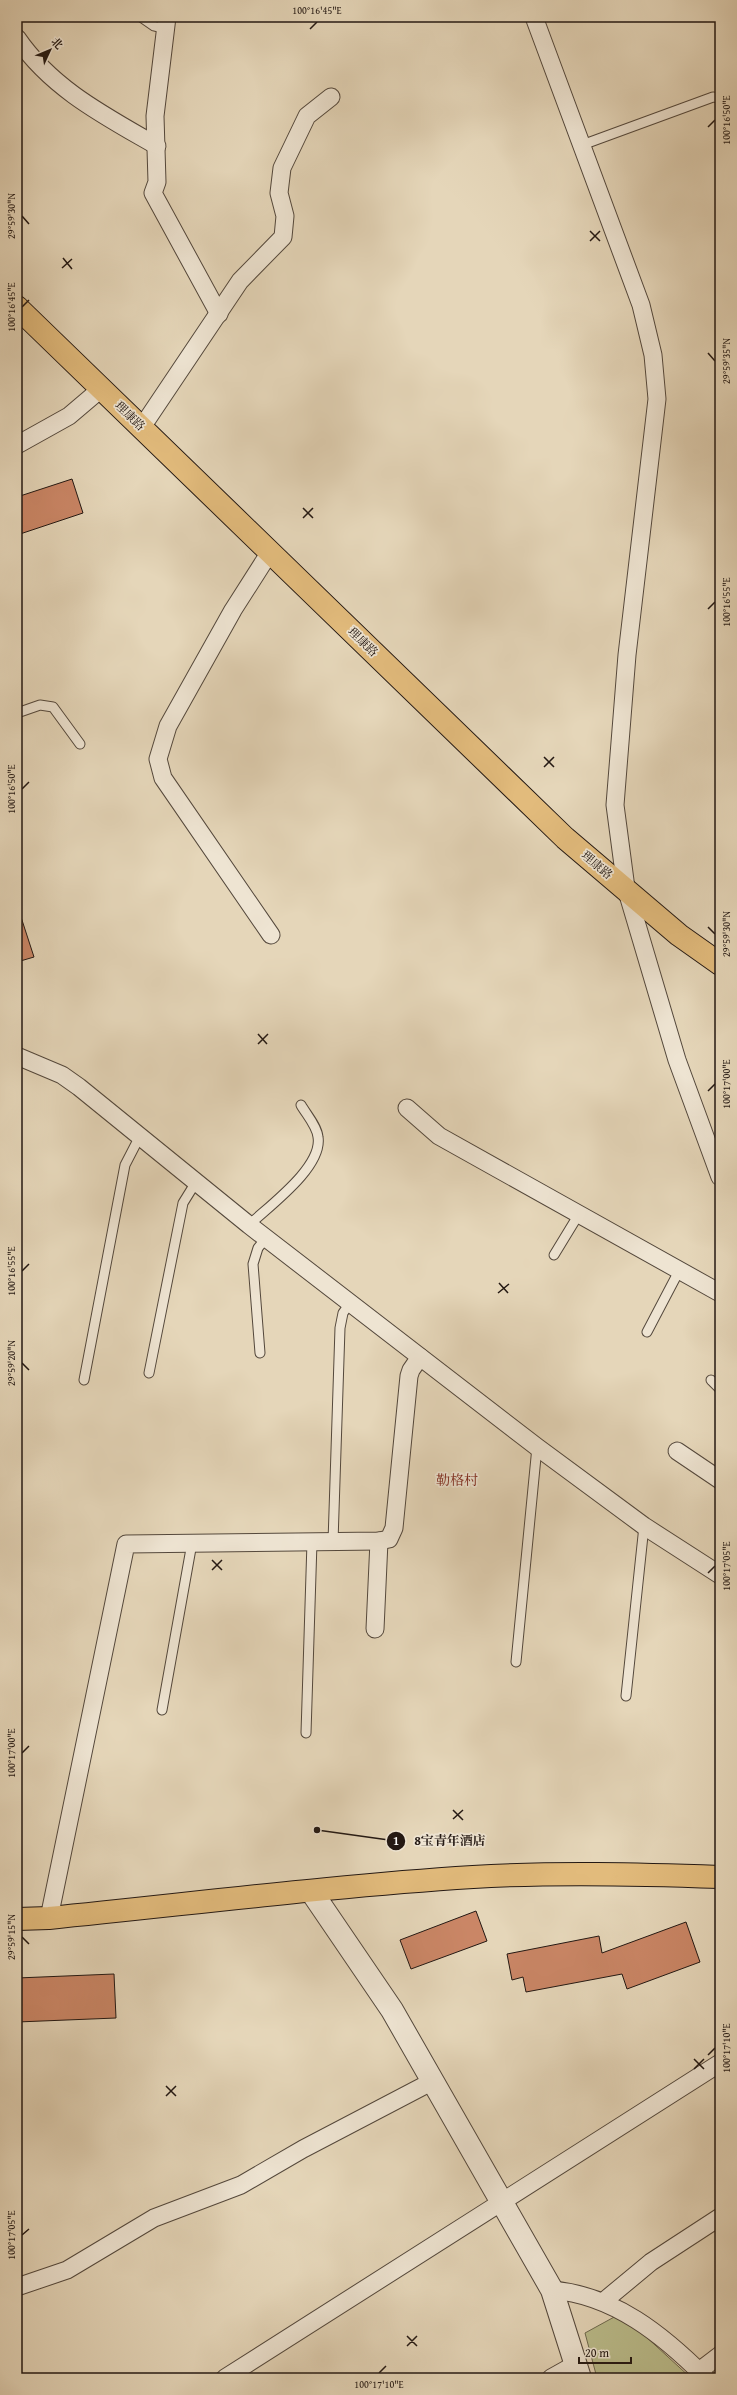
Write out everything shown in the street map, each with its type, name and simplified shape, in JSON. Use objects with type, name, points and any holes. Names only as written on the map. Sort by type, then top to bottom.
[{"type":"main road","name":"理康路","points":[[17,306],[565,838],[626,888],[679,935],[720,964]]},
{"type":"main road","points":[[17,1919],[49,1918],[311,1891],[474,1877],[604,1874],[720,1877]]},
{"type":"street","points":[[536,17],[641,305],[653,355],[657,398],[629,640],[615,805],[626,888],[674,1053],[720,1176]]},
{"type":"street","points":[[166,23],[155,116],[158,146],[157,182],[153,193],[219,314]]},
{"type":"street","points":[[17,38],[28,54],[76,99],[158,146]]},
{"type":"street","points":[[142,426],[240,281],[283,237],[284,216],[279,193],[282,168],[307,116],[331,97]]},
{"type":"street","points":[[17,445],[69,416],[102,388]]},
{"type":"street","points":[[270,552],[233,610],[168,726],[158,759],[163,778],[271,935]]},
{"type":"street","points":[[17,1056],[62,1075],[140,1136],[249,1225],[537,1448],[644,1526],[720,1575]]},
{"type":"street","points":[[407,1108],[439,1136],[720,1293]]},
{"type":"street","points":[[49,1918],[126,1544],[334,1542],[379,1541],[389,1539],[394,1532],[411,1370],[420,1357]]},
{"type":"street","points":[[676,1451],[720,1480]]},
{"type":"street","points":[[375,1629],[379,1541]]},
{"type":"street","points":[[311,1891],[392,2010],[503,2201],[552,2290],[578,2371],[551,2378]]},
{"type":"street","points":[[225,2378],[720,2063]]},
{"type":"street","points":[[17,2287],[67,2270],[154,2218],[241,2185],[303,2148],[433,2081]]},
{"type":"street","points":[[604,2301],[651,2262],[720,2217]]},
{"type":"street","points":[[552,2290],[583,2294],[604,2301],[647,2327],[702,2375],[720,2355]]},
{"type":"lane","points":[[140,17],[154,26],[166,23]]},
{"type":"lane","points":[[582,145],[713,97],[720,98]]},
{"type":"lane","points":[[17,713],[40,705],[53,707],[80,744]]},
{"type":"lane","points":[[249,1225],[305,1172],[315,1157],[318,1150],[318,1137],[301,1105]]},
{"type":"lane","points":[[84,1380],[125,1165],[140,1136]]},
{"type":"lane","points":[[149,1372],[183,1203],[196,1182]]},
{"type":"lane","points":[[554,1255],[579,1214]]},
{"type":"lane","points":[[260,1353],[253,1264],[258,1248],[266,1238]]},
{"type":"lane","points":[[647,1332],[679,1271]]},
{"type":"lane","points":[[334,1542],[340,1328],[343,1313],[350,1303]]},
{"type":"lane","points":[[711,1380],[720,1388]]},
{"type":"lane","points":[[516,1662],[537,1448]]},
{"type":"lane","points":[[626,1696],[644,1526]]},
{"type":"lane","points":[[306,1733],[312,1542]]},
{"type":"lane","points":[[162,1710],[192,1543]]},
{"type":"green space","points":[[616,2316],[643,2334],[691,2378],[597,2378],[585,2333]]},
{"type":"building","points":[[72,479],[83,513],[17,535],[17,497]]},
{"type":"building","points":[[20,914],[34,957],[17,962],[17,915]]},
{"type":"building","points":[[476,1911],[487,1941],[411,1969],[400,1940]]},
{"type":"building","points":[[686,1922],[700,1962],[627,1989],[622,1974],[526,1992],[523,1977],[512,1980],[507,1954],[599,1936],[602,1953]]},
{"type":"building","points":[[114,1974],[116,2018],[17,2022],[17,1978]]},
{"type":"place","name":"8宝青年酒店","points":[[317,1830]]},
{"type":"district","name":"勒格村","points":[[457,1480]]}]
